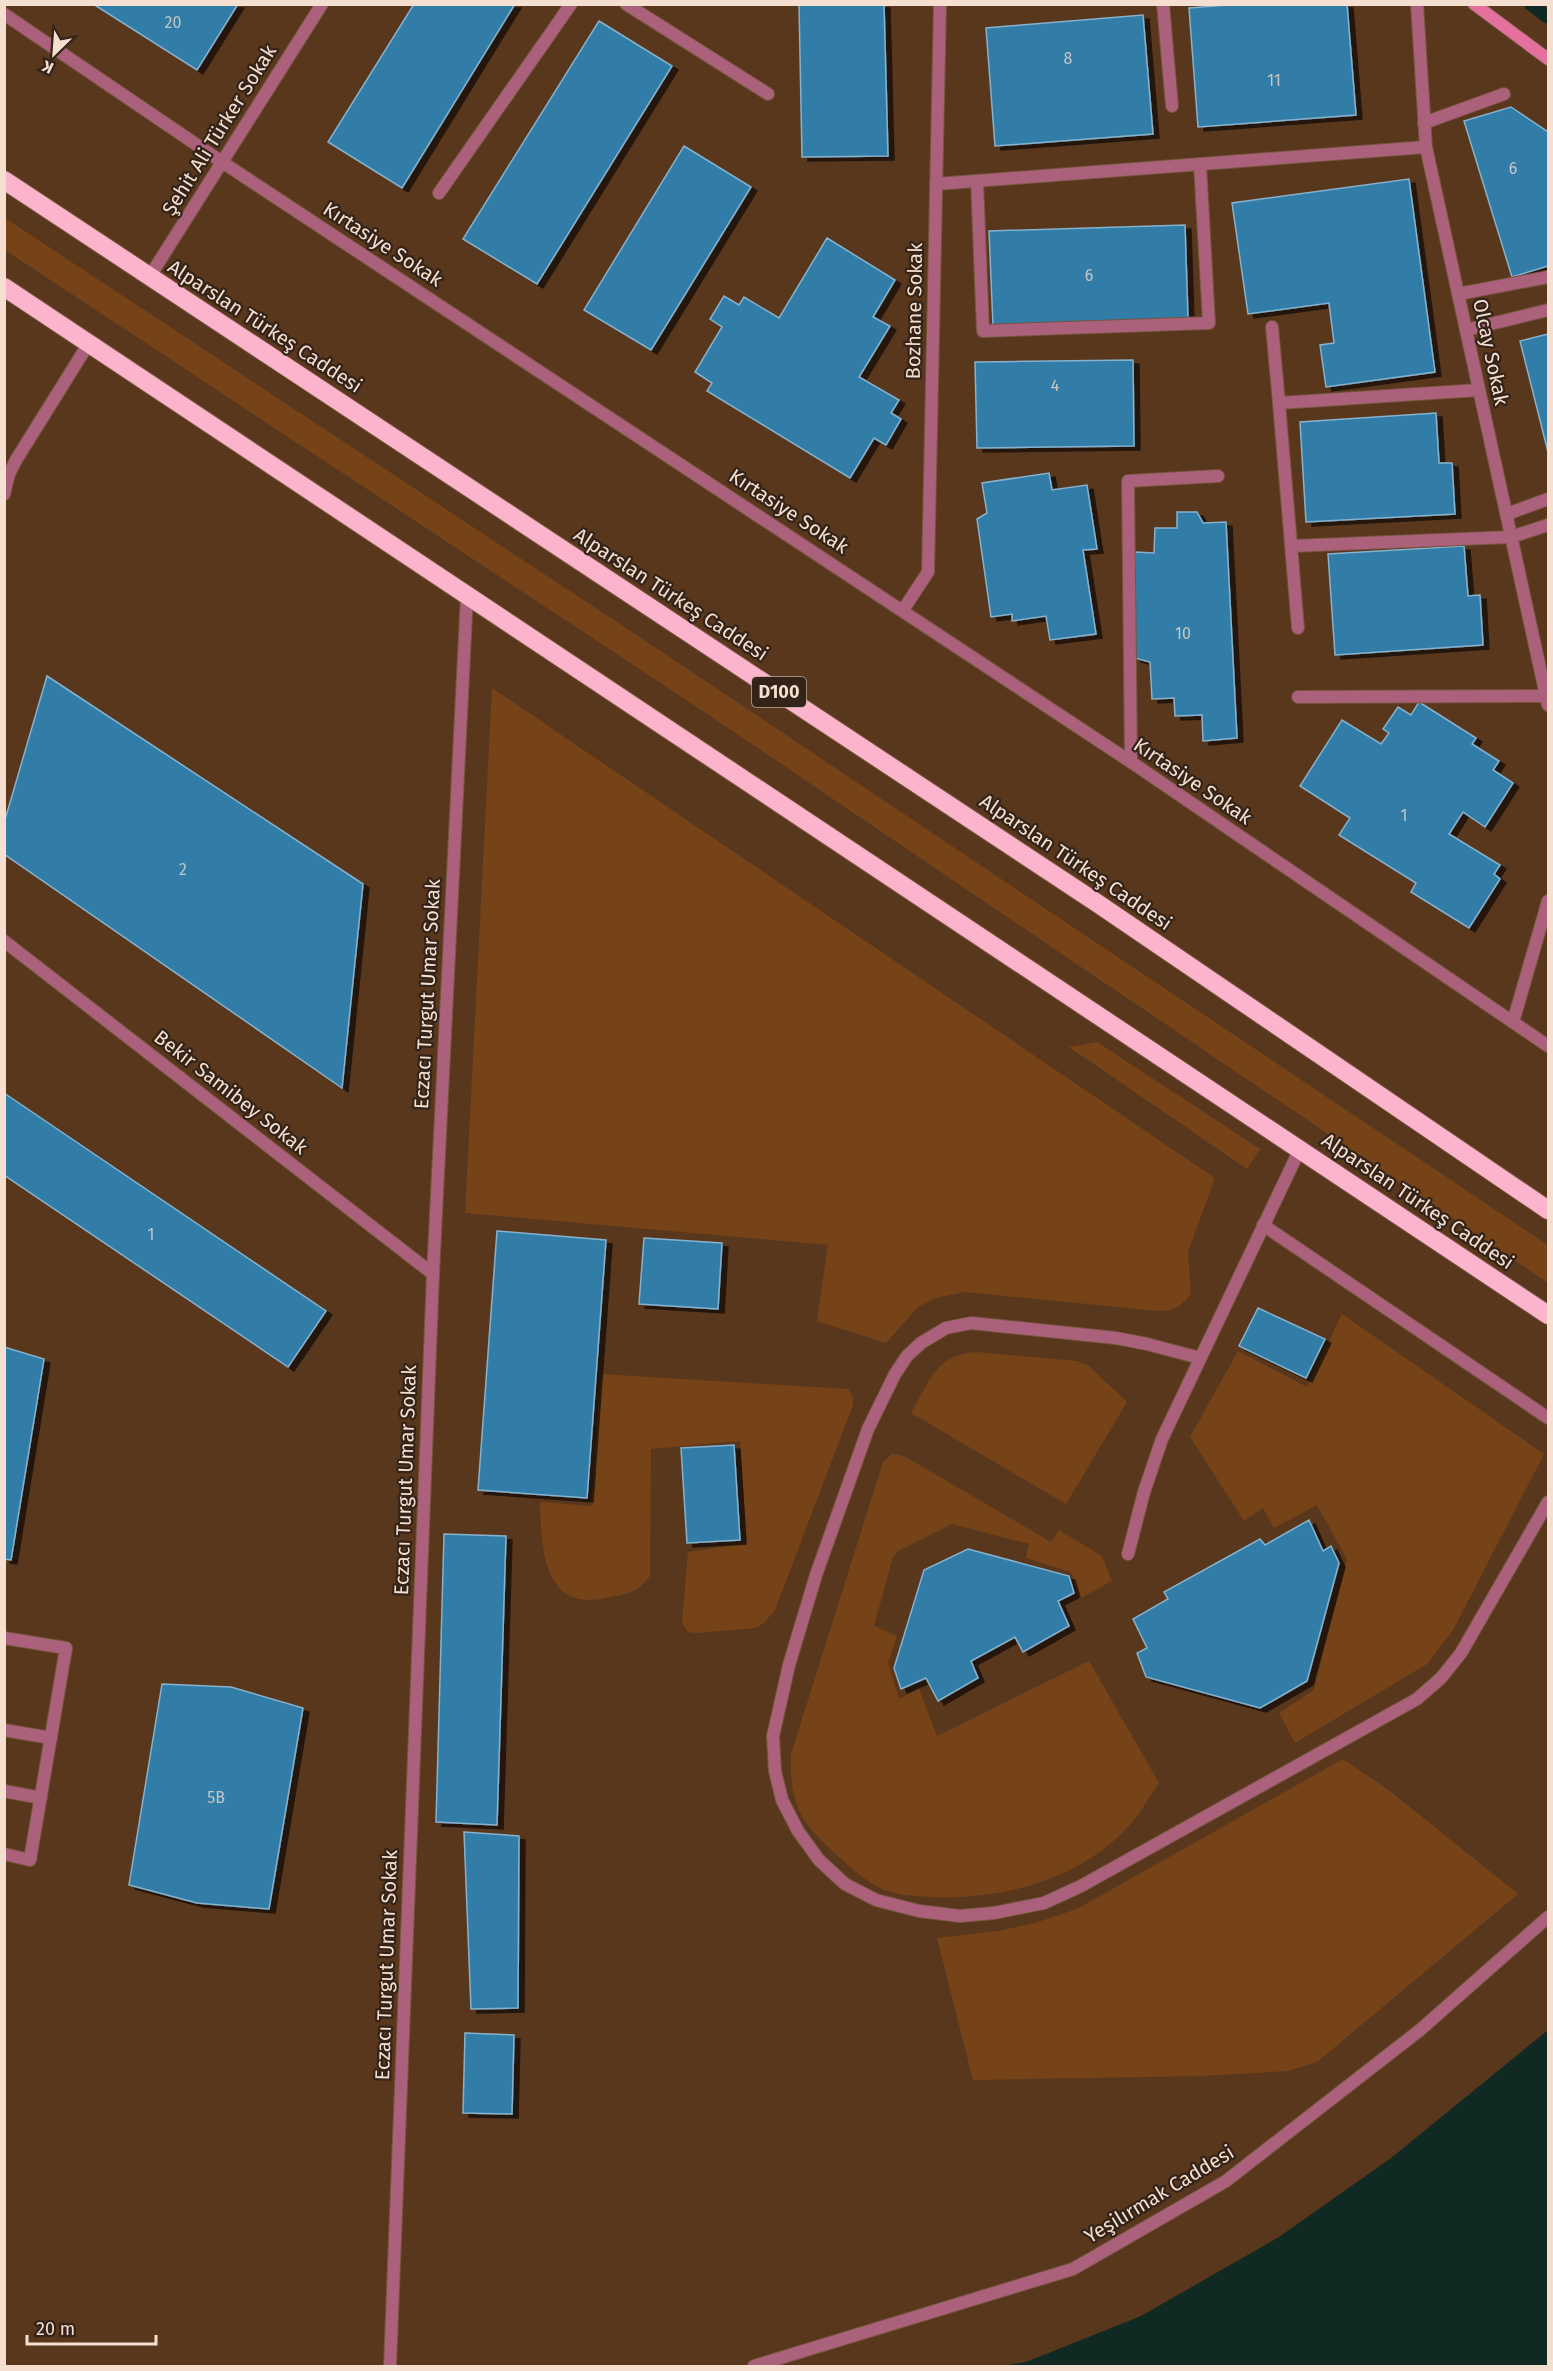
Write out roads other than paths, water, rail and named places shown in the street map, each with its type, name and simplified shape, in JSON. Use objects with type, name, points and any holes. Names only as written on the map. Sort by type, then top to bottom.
[{"type":"highway","name":"Alparslan Türkeş Caddesi","points":[[4,180],[1097,903],[1548,1210]]},
{"type":"highway","name":"Alparslan Türkeş Caddesi","points":[[4,287],[1548,1315]]},
{"type":"street","name":"Şehit Ali Türker Sokak","points":[[150,276],[322,4]]},
{"type":"street","points":[[439,193],[571,4]]},
{"type":"street","points":[[626,4],[768,94]]},
{"type":"street","name":"Bozhane Sokak","points":[[903,610],[928,572],[940,4]]},
{"type":"street","points":[[1163,4],[1172,106]]},
{"type":"street","name":"Olcay Sokak","points":[[1417,4],[1426,147],[1548,700]]},
{"type":"street","points":[[1474,4],[1548,59]]},
{"type":"street","name":"Kırtasiye Sokak","points":[[4,14],[222,162],[1131,762],[1548,1046]]},
{"type":"street","points":[[1424,123],[1504,94]]},
{"type":"street","points":[[936,184],[1426,147]]},
{"type":"street","points":[[977,181],[983,331],[1209,323],[1200,164]]},
{"type":"street","points":[[1458,294],[1548,277]]},
{"type":"street","points":[[1466,330],[1548,310]]},
{"type":"street","points":[[1272,327],[1298,628]]},
{"type":"street","points":[[4,494],[7,472],[89,343]]},
{"type":"street","points":[[1280,403],[1479,390]]},
{"type":"street","points":[[1131,762],[1128,481],[1218,476]]},
{"type":"street","points":[[1507,514],[1548,499]]},
{"type":"street","points":[[1292,546],[1512,537],[1548,525]]},
{"type":"street","name":"Eczacı Turgut Umar Sokak","points":[[390,2367],[433,1274],[467,595]]},
{"type":"street","points":[[1298,697],[1548,700]]},
{"type":"street","points":[[1513,1022],[1548,901]]},
{"type":"street","name":"Bekir Samibey Sokak","points":[[4,941],[433,1274]]},
{"type":"street","points":[[1128,1554],[1162,1438],[1300,1149]]},
{"type":"street","points":[[1263,1226],[1548,1418]]},
{"type":"street","points":[[1200,1358],[1116,1338],[971,1323],[946,1328],[921,1342],[907,1356],[868,1428],[841,1500],[789,1665],[773,1736],[775,1771],[782,1800],[798,1831],[812,1850],[845,1884],[876,1900],[919,1911],[960,1916],[994,1913],[1044,1903],[1081,1886],[1417,1699],[1441,1678],[1461,1653],[1548,1502]]},
{"type":"street","points":[[4,1638],[66,1648],[30,1860],[4,1854]]},
{"type":"street","points":[[4,1730],[51,1738]]},
{"type":"street","points":[[4,1791],[41,1798]]},
{"type":"street","name":"Yeşilırmak Caddesi","points":[[754,2367],[1073,2269],[1226,2181],[1420,2030],[1548,1917]]},
{"type":"water","points":[[1548,2030],[1548,2366],[1002,2366],[1026,2362],[1141,2316],[1279,2237],[1391,2158]]},
{"type":"waterway","points":[[1531,4],[1548,17]]}]
